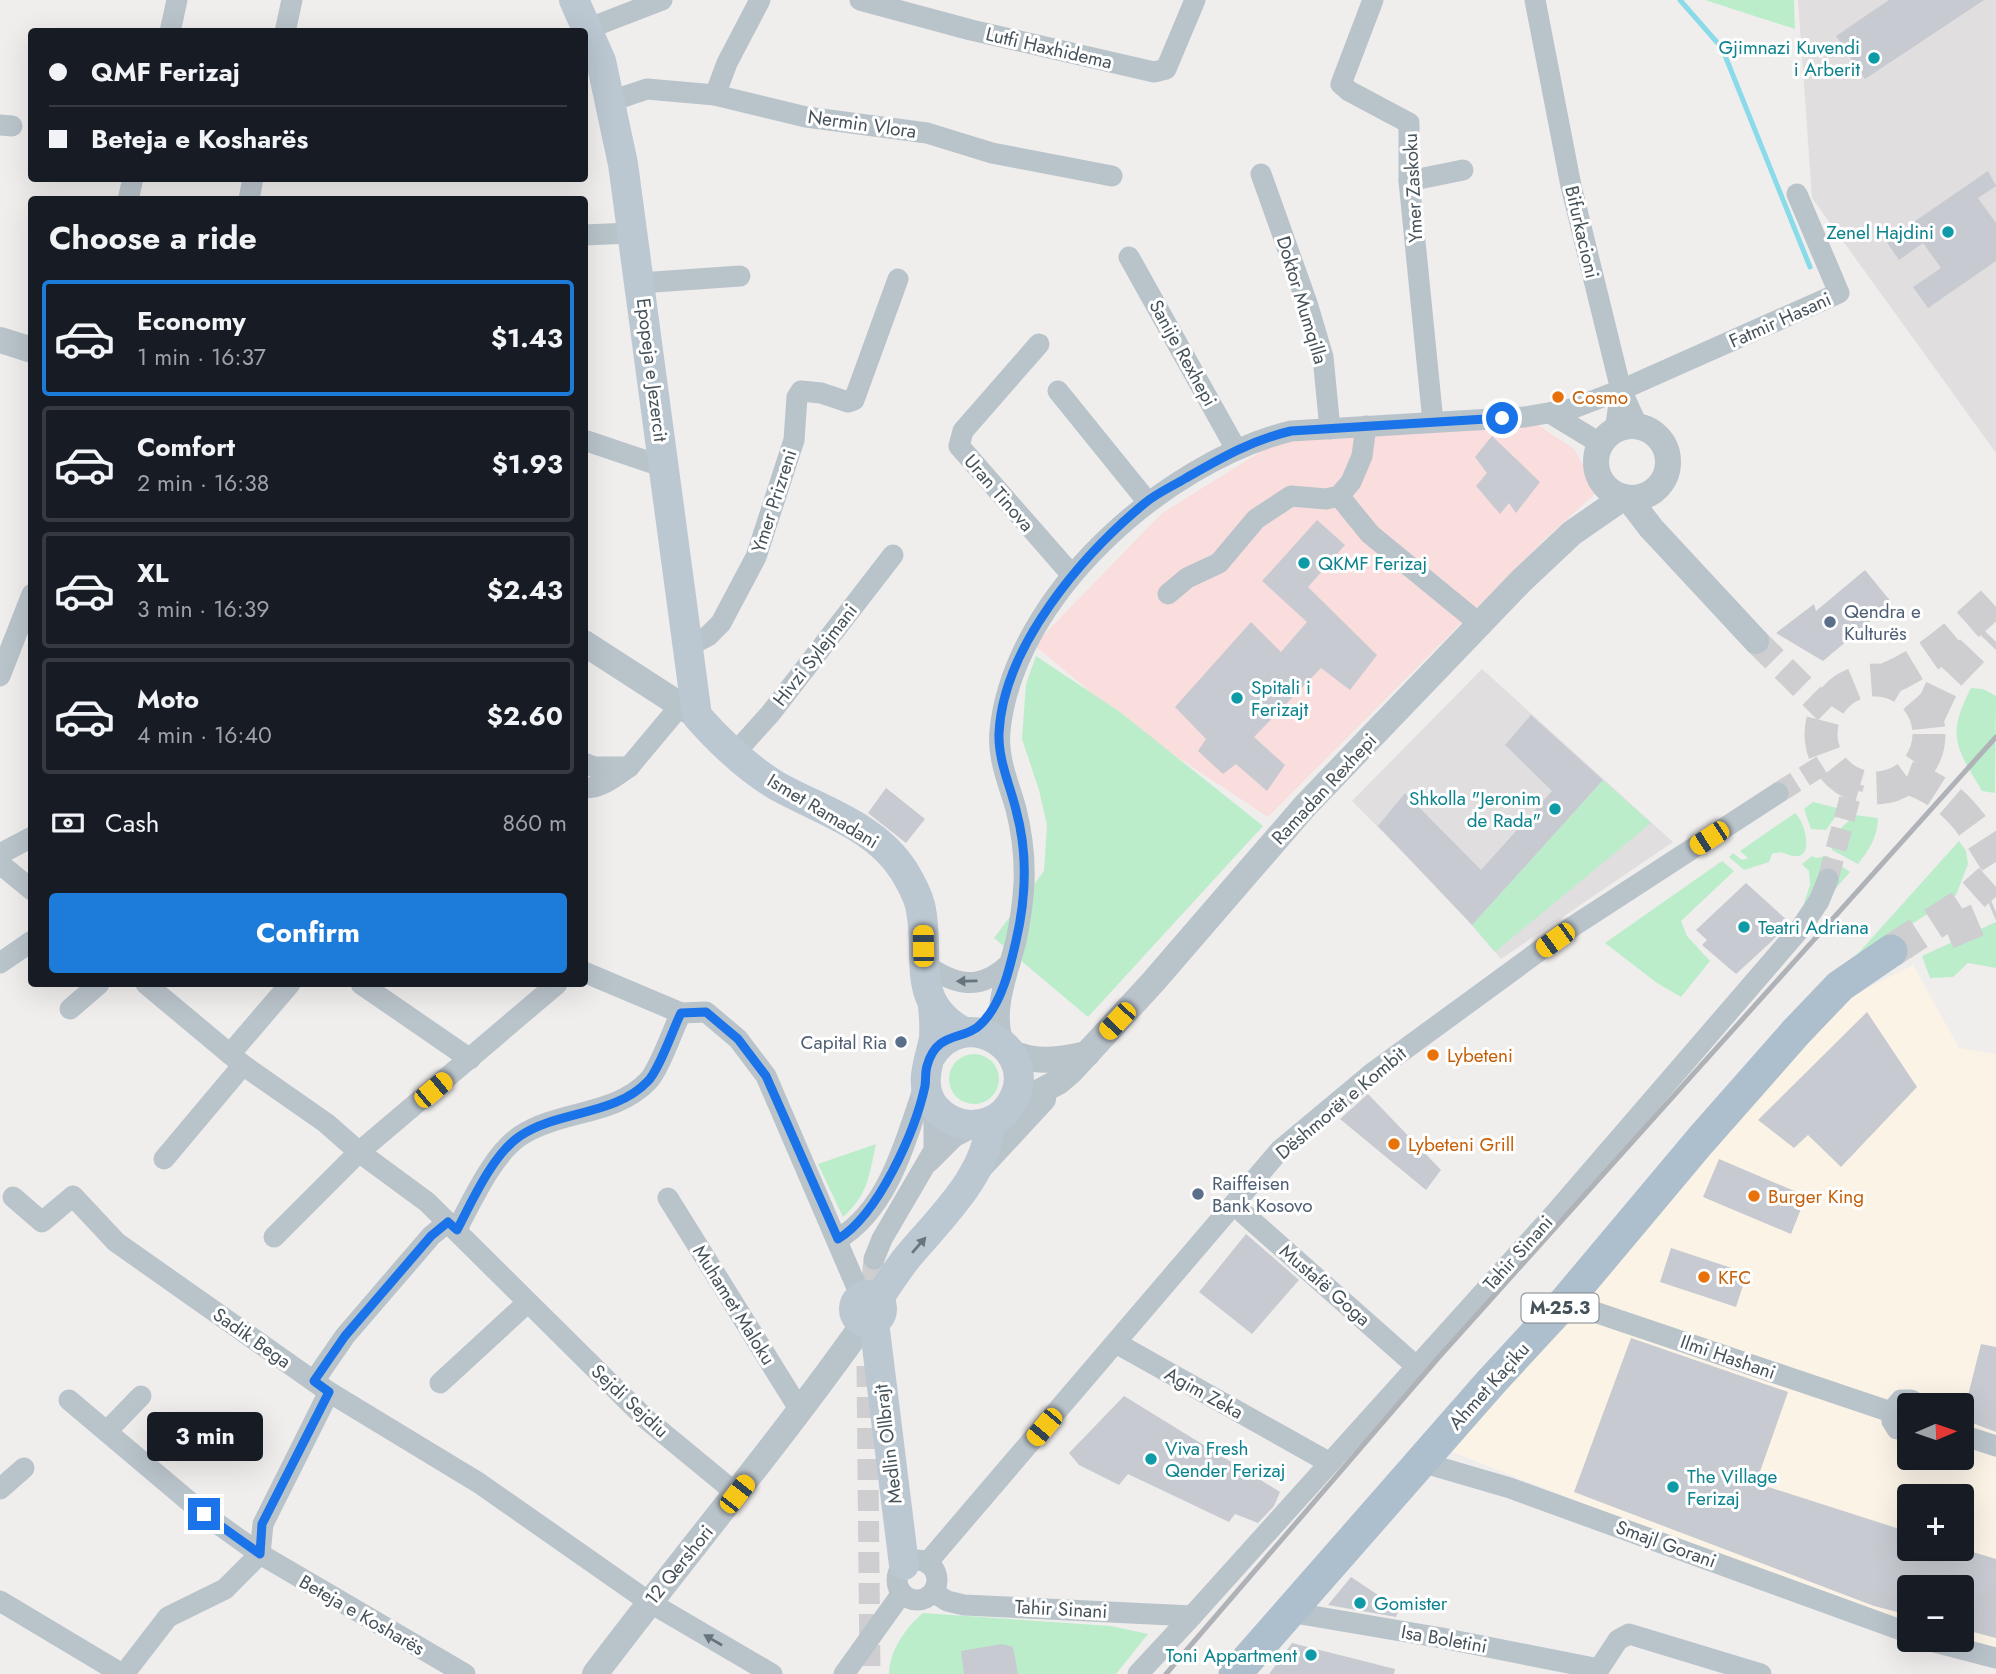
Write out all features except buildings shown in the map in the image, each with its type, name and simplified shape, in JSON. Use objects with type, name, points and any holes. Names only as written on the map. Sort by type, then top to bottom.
[{"type":"main road","name":"Epopeja e Jezercit","points":[[574,0],[587,28]]},
{"type":"main road","name":"Epopeja e Jezercit","points":[[588,31],[601,61],[611,101],[640,283],[689,646],[689,711]]},
{"type":"main road","name":"Ismet Ramadani","points":[[689,711],[734,754],[776,785],[819,805],[863,832],[886,849],[902,867],[920,904],[923,963],[933,1006],[935,1023],[928,1082]]},
{"type":"main road","name":"Ahmet Kaçiku","points":[[1235,1674],[1566,1302],[1700,1141],[1796,1032],[1840,986],[1891,951]]},
{"type":"main road","points":[[933,1006],[944,1019],[968,1032]]},
{"type":"main road","points":[[968,1032],[983,1033],[1007,1048],[1015,1061],[1018,1081],[1013,1101],[990,1119],[949,1120],[928,1082],[943,1041],[968,1032]]},
{"type":"main road","points":[[869,1310],[973,1174],[985,1146],[990,1119]]},
{"type":"main road","name":"Medlin Ollbrajt","points":[[869,1310],[911,1574]]},
{"type":"street","points":[[171,28],[177,0]]},
{"type":"street","points":[[286,28],[292,0]]},
{"type":"street","points":[[588,29],[662,0]]},
{"type":"street","points":[[715,94],[727,63],[760,0]]},
{"type":"street","name":"Lutfi Haxhidema","points":[[860,0],[900,6],[1154,72],[1166,69],[1195,0]]},
{"type":"street","name":"Ymer Zaskoku","points":[[1373,0],[1340,84],[1409,123],[1409,181],[1433,422]]},
{"type":"street","name":"Bifurkacioni","points":[[1535,0],[1571,186],[1621,390],[1618,434]]},
{"type":"street","name":"Nermin Vlora","points":[[611,101],[647,89],[715,94],[806,117],[927,133],[992,153],[1112,176]]},
{"type":"street","points":[[1409,181],[1463,170]]},
{"type":"street","name":"Doktor Mumqilla","points":[[1261,174],[1307,303],[1323,357],[1330,429]]},
{"type":"street","name":"Fatmir Hasani","points":[[1621,390],[1839,293],[1797,194]]},
{"type":"street","points":[[588,235],[631,233]]},
{"type":"street","name":"Sanije Rexhepi","points":[[1129,257],[1236,449]]},
{"type":"street","points":[[640,283],[740,276]]},
{"type":"street","name":"Ymer Prizreni","points":[[689,646],[708,636],[721,623],[756,557],[794,440],[797,397],[801,391],[809,390],[848,402],[854,400],[898,279]]},
{"type":"street","points":[[0,340],[28,349]]},
{"type":"street","name":"Uran Tinova","points":[[1039,344],[962,431],[958,446],[1071,574]]},
{"type":"street","points":[[1087,1054],[1051,1061],[1036,1060],[1007,1048],[999,1032],[1004,984],[1023,901],[1025,865],[1016,810],[1003,766],[999,733],[1007,696],[1027,642],[1071,574],[1147,502],[1236,449],[1266,437],[1291,431],[1550,413],[1571,409],[1621,390]]},
{"type":"street","points":[[1058,391],[1147,502]]},
{"type":"street","points":[[1550,413],[1618,434],[1653,433],[1667,453],[1665,476],[1655,489],[1668,545]]},
{"type":"street","points":[[1168,594],[1187,578],[1219,563],[1256,519],[1292,496],[1326,499],[1339,496],[1350,482],[1362,456],[1366,426]]},
{"type":"street","name":"Ramadan Rexhepi","points":[[1573,533],[1601,479],[1596,465],[1618,434]]},
{"type":"street","points":[[588,441],[664,467]]},
{"type":"street","points":[[1601,479],[1610,491],[1626,498],[1756,640]]},
{"type":"street","name":"Ramadan Rexhepi","points":[[990,1119],[1058,1083],[1087,1054],[1305,806],[1521,582],[1573,533],[1626,498],[1643,496],[1655,489]]},
{"type":"street","points":[[1339,496],[1370,534],[1481,625]]},
{"type":"street","name":"Hivzi Sylejmani","points":[[734,754],[770,713],[893,555]]},
{"type":"street","points":[[0,676],[28,604]]},
{"type":"street","points":[[588,646],[689,711],[629,767],[612,779],[588,788]]},
{"type":"street","points":[[588,765],[629,767]]},
{"type":"street","name":"Dëshmorët e Kombit","points":[[844,1674],[911,1574],[1116,1343],[1280,1150],[1371,1074],[1572,927],[1778,793]]},
{"type":"street","points":[[0,854],[28,838]]},
{"type":"street","points":[[0,863],[28,887]]},
{"type":"street","name":"Tahir Sinani","points":[[1138,1674],[1555,1213],[1800,929],[1819,901],[1828,879]]},
{"type":"street","points":[[0,963],[28,944]]},
{"type":"street","points":[[923,963],[942,977],[968,983],[991,977],[1010,963]]},
{"type":"street","points":[[588,974],[681,1013],[706,1012],[738,1039],[766,1076],[869,1310]]},
{"type":"street","points":[[968,1032],[983,1023],[1004,984]]},
{"type":"street","points":[[70,1009],[96,987]]},
{"type":"street","name":"Sejdi Sejdiu","points":[[150,987],[237,1059],[326,1123],[359,1152],[427,1202],[646,1419],[737,1494]]},
{"type":"street","points":[[164,1159],[288,987]]},
{"type":"street","points":[[365,987],[470,1059]]},
{"type":"street","points":[[274,1237],[359,1152],[554,987]]},
{"type":"street","points":[[0,1601],[123,1674],[168,1617],[225,1589],[260,1554],[262,1524],[345,1336],[431,1236],[452,1226],[487,1172],[519,1136],[566,1117],[626,1099],[650,1079],[681,1013]]},
{"type":"street","points":[[838,1239],[854,1230],[880,1196],[908,1135],[928,1082]]},
{"type":"street","points":[[874,1259],[882,1239],[934,1150],[928,1082]]},
{"type":"street","points":[[973,1174],[1058,1083]]},
{"type":"street","points":[[929,1162],[954,1138],[990,1119]]},
{"type":"street","name":"Sadik Bega","points":[[13,1197],[42,1223],[73,1196],[116,1242],[322,1387],[479,1483],[649,1602],[772,1674]]},
{"type":"street","name":"Muhamet Maloku","points":[[668,1198],[801,1412]]},
{"type":"street","name":"Mustafë Goga","points":[[1234,1205],[1416,1366]]},
{"type":"street","name":"Ilmi Hashani","points":[[1566,1302],[1891,1412],[1897,1429]]},
{"type":"street","points":[[440,1383],[527,1303]]},
{"type":"street","name":"12 Qershori","points":[[595,1674],[801,1412],[869,1310]]},
{"type":"street","name":"Agim Zeka","points":[[1116,1343],[1330,1463]]},
{"type":"street","points":[[107,1432],[141,1396]]},
{"type":"street","name":"Beteja e Kosharës","points":[[69,1400],[204,1514],[260,1554],[465,1674]]},
{"type":"street","points":[[1891,1412],[1897,1405]]},
{"type":"street","points":[[1974,1440],[1996,1446]]},
{"type":"street","name":"Smajl Gorani","points":[[1421,1462],[1536,1497],[1897,1629]]},
{"type":"street","points":[[0,1489],[24,1468]]},
{"type":"street","points":[[932,1567],[937,1579],[933,1592],[918,1600],[911,1574],[932,1567]]},
{"type":"street","name":"Tahir Sinani","points":[[933,1592],[947,1601],[964,1605],[1192,1616]]},
{"type":"street","name":"Isa Boletini","points":[[1289,1612],[1442,1637],[1607,1672],[1618,1640],[1629,1634],[1760,1674]]},
{"type":"street","points":[[1973,1652],[1996,1658]]},
{"type":"shaded area","points":[[1798,0],[1996,0],[1996,453],[1812,198]]},
{"type":"shaded area","points":[[1520,413],[1574,449],[1598,491],[1543,541],[1268,817],[1135,729],[1034,645],[1161,514],[1270,446],[1342,431]]},
{"type":"shaded area","points":[[1482,669],[1673,842],[1501,959],[1449,899],[1352,801]]},
{"type":"shaded area","points":[[1913,965],[1959,1048],[1996,1054],[1996,1650],[1974,1643],[1974,1575],[1897,1575],[1897,1620],[1650,1530],[1445,1449],[1834,1005]]},
{"type":"green space","points":[[1705,0],[1794,0],[1795,29]]},
{"type":"green space","points":[[1036,656],[1120,712],[1263,826],[1088,1017],[994,938],[1044,871],[1047,825],[1022,739],[1026,684]]},
{"type":"green space","points":[[1971,688],[1983,689],[1996,696],[1995,793],[1982,791],[1957,741],[1959,718]]},
{"type":"green space","points":[[1603,780],[1651,823],[1495,952],[1472,925]]},
{"type":"green space","points":[[1813,802],[1841,809],[1826,830],[1811,829],[1804,809]]},
{"type":"green space","points":[[1795,813],[1805,831],[1806,839],[1804,852],[1800,855],[1772,854],[1769,862],[1744,870],[1729,857],[1733,853],[1742,860],[1748,858],[1740,851]]},
{"type":"green space","points":[[1855,815],[1878,818],[1872,842],[1858,864],[1832,850],[1831,837]]},
{"type":"green space","points":[[1959,841],[1966,851],[1968,864],[1956,895],[1845,968]]},
{"type":"green space","points":[[1812,856],[1827,856],[1850,872],[1813,915],[1804,903],[1810,885],[1809,871],[1802,864]]},
{"type":"green space","points":[[1722,861],[1734,871],[1681,921],[1687,936],[1710,961],[1681,997],[1657,983],[1605,943]]},
{"type":"green space","points":[[1996,922],[1996,968],[1968,963],[1953,977],[1930,978],[1922,956]]},
{"type":"green space","points":[[974,1054],[992,1061],[999,1079],[992,1097],[974,1104],[956,1097],[949,1079],[956,1061]]},
{"type":"green space","points":[[876,1144],[863,1193],[843,1217],[818,1164]]},
{"type":"green space","points":[[923,1613],[1111,1626],[1148,1634],[1116,1674],[889,1674],[892,1657],[900,1640]]},
{"type":"waterway","points":[[1680,0],[1722,48],[1810,267]]},
{"type":"tunnel","points":[[1885,680],[1930,655],[1996,599]]},
{"type":"tunnel","points":[[1927,719],[1947,677],[1988,634]]},
{"type":"tunnel","points":[[1756,641],[1827,711]]},
{"type":"tunnel","points":[[1875,680],[1905,689],[1913,696],[1920,704],[1929,734],[1920,764],[1913,772],[1905,779],[1875,788],[1845,779],[1837,772],[1830,764],[1821,734],[1830,704],[1837,696],[1845,689],[1875,680]]},
{"type":"tunnel","points":[[1778,793],[1829,761]]},
{"type":"tunnel","points":[[1907,777],[1938,792],[1960,810],[1996,862]]},
{"type":"tunnel","points":[[1828,879],[1854,783]]},
{"type":"tunnel","points":[[1891,951],[1961,906],[1990,880]]},
{"type":"tunnel","points":[[1947,933],[1996,912]]},
{"type":"tunnel","points":[[869,1313],[874,1259]]},
{"type":"tunnel","points":[[867,1366],[870,1674]]},
{"type":"railway","points":[[1166,1674],[1439,1357],[1996,737]]},
{"type":"place","name":"Gjimnazi Kuvendi i Arberit","points":[[1874,58]]},
{"type":"place","name":"Zenel Hajdini","points":[[1948,232]]},
{"type":"place","name":"Cosmo","points":[[1558,397]]},
{"type":"place","name":"QKMF Ferizaj","points":[[1304,563]]},
{"type":"place","name":"Qendra e Kulturës","points":[[1830,622]]},
{"type":"place","name":"Spitali i Ferizajt","points":[[1237,698]]},
{"type":"place","name":"Shkolla \"Jeronim de Rada\"","points":[[1555,809]]},
{"type":"place","name":"Teatri Adriana","points":[[1744,927]]},
{"type":"place","name":"Capital Ria","points":[[901,1042]]},
{"type":"place","name":"Lybeteni","points":[[1433,1055]]},
{"type":"place","name":"Lybeteni Grill","points":[[1394,1144]]},
{"type":"place","name":"Raiffeisen Bank Kosovo","points":[[1198,1194]]},
{"type":"place","name":"Burger King","points":[[1754,1196]]},
{"type":"place","name":"KFC","points":[[1704,1277]]},
{"type":"place","name":"Viva Fresh Qender Ferizaj","points":[[1151,1459]]},
{"type":"place","name":"The Village Ferizaj","points":[[1673,1487]]},
{"type":"place","name":"Gomister","points":[[1360,1603]]},
{"type":"place","name":"Toni Appartment","points":[[1311,1655]]},
{"type":"route","points":[[204,1514],[260,1554],[262,1524],[329,1392],[314,1381],[345,1336],[431,1236],[448,1222],[457,1230],[487,1172],[519,1136],[566,1117],[626,1099],[650,1079],[681,1013],[706,1012],[738,1039],[766,1076],[838,1239],[854,1230],[880,1196],[890,1177],[925,1084],[927,1065],[937,1046],[950,1037],[971,1031],[983,1023],[1004,984],[1023,901],[1025,865],[1016,810],[1003,766],[999,733],[1007,696],[1027,642],[1071,574],[1147,502],[1236,449],[1266,437],[1291,431],[1502,418]]}]
